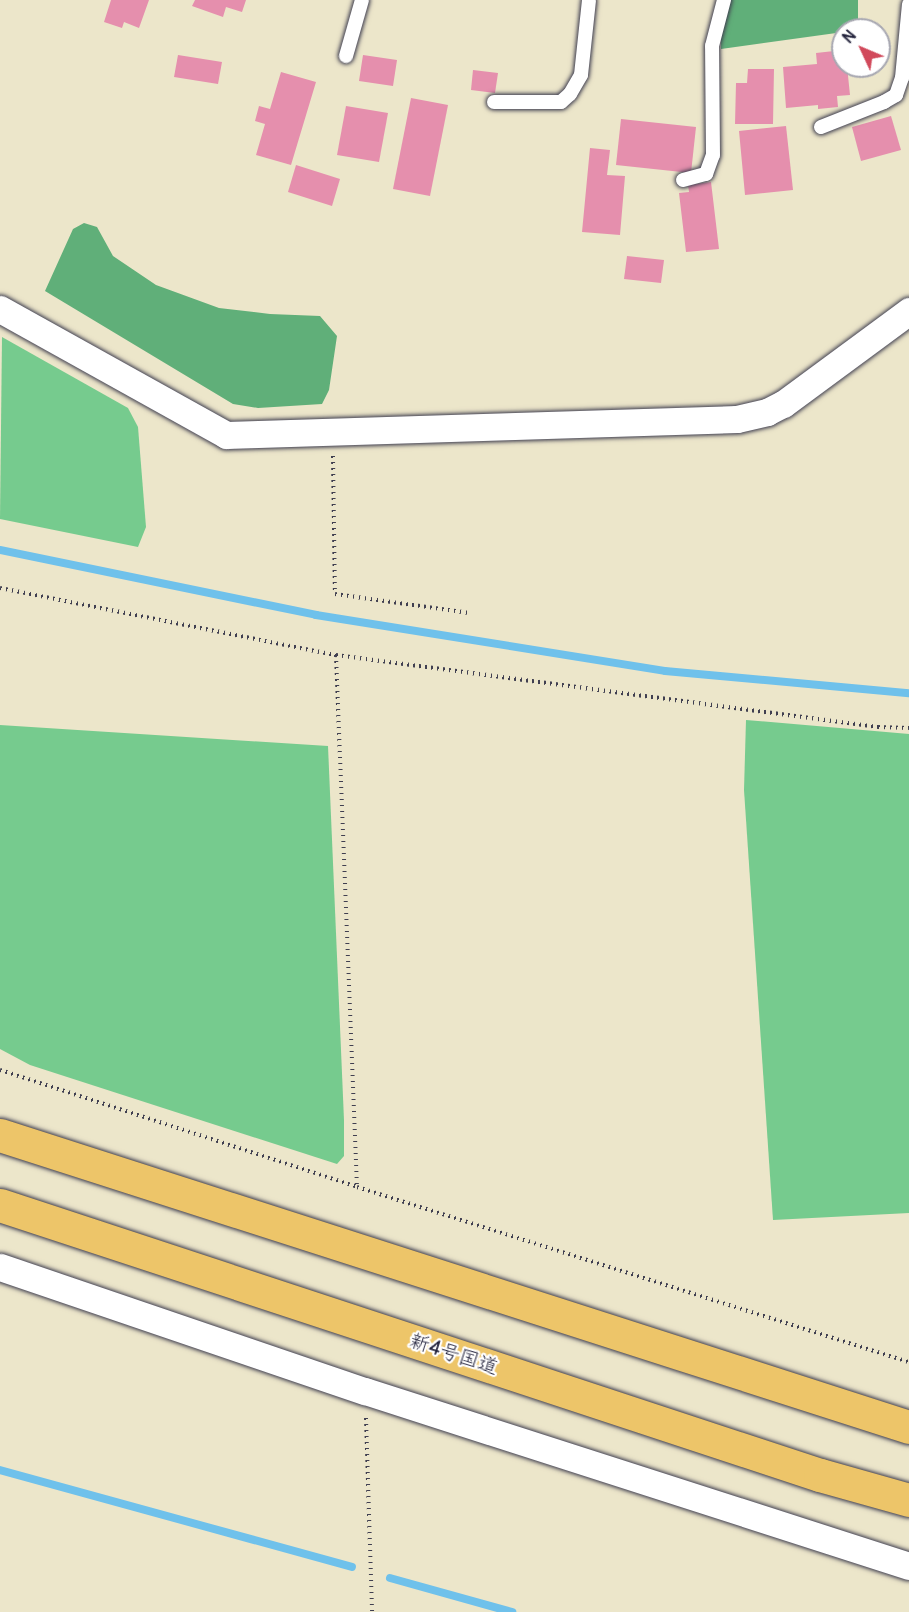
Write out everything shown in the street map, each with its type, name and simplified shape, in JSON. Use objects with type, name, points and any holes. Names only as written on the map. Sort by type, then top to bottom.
[{"type":"highway","points":[[0,1135],[909,1426]]},
{"type":"highway","name":"新4号国道","points":[[0,1205],[820,1475],[909,1500]]},
{"type":"street","points":[[0,309],[226,435],[737,418],[757,414],[783,404],[909,311]]},
{"type":"street","points":[[0,1267],[366,1391],[909,1566]]},
{"type":"lane","points":[[346,56],[362,0]]},
{"type":"lane","points":[[494,102],[561,102],[570,94],[581,75],[589,0]]},
{"type":"lane","points":[[683,180],[706,174],[713,155],[712,46],[724,0]]},
{"type":"lane","points":[[820,127],[896,95],[902,78],[909,4]]},
{"type":"path","points":[[332,432],[335,594],[470,613]]},
{"type":"path","points":[[0,588],[336,655],[878,727],[909,728]]},
{"type":"path","points":[[336,655],[357,1187]]},
{"type":"path","points":[[0,1070],[357,1187],[909,1362]]},
{"type":"path","points":[[366,1391],[372,1612]]},
{"type":"green space","points":[[730,0],[858,0],[858,18],[831,18],[831,34],[721,49],[721,34]]},
{"type":"green space","points":[[84,223],[97,227],[113,256],[156,285],[219,308],[270,314],[320,316],[337,336],[329,390],[322,404],[258,408],[233,404],[45,291],[73,229]]},
{"type":"green space","points":[[2,337],[128,408],[138,427],[146,527],[138,547],[0,519]]},
{"type":"green space","points":[[746,720],[909,734],[909,1213],[773,1220],[744,790]]},
{"type":"green space","points":[[0,725],[328,746],[344,1120],[344,1156],[337,1164],[30,1065],[0,1049]]},
{"type":"building","points":[[111,0],[149,0],[139,28],[124,22],[122,28],[104,22]]},
{"type":"building","points":[[195,0],[246,0],[242,12],[226,7],[223,17],[192,6]]},
{"type":"building","points":[[831,51],[831,78],[848,78],[850,95],[837,96],[838,107],[818,109],[818,105],[786,108],[783,67],[817,64],[816,53]]},
{"type":"building","points":[[178,55],[222,62],[218,84],[174,77]]},
{"type":"building","points":[[363,55],[397,60],[393,86],[359,81]]},
{"type":"building","points":[[748,69],[774,69],[773,124],[735,124],[736,83],[747,83]]},
{"type":"building","points":[[473,70],[498,73],[495,93],[471,90]]},
{"type":"building","points":[[281,72],[316,82],[291,165],[256,155],[265,124],[255,121],[259,106],[270,109]]},
{"type":"building","points":[[411,98],[448,105],[430,196],[393,189]]},
{"type":"building","points":[[346,106],[388,113],[379,162],[337,155]]},
{"type":"building","points":[[891,116],[901,150],[861,161],[852,127]]},
{"type":"building","points":[[621,119],[696,127],[691,173],[616,165]]},
{"type":"building","points":[[786,126],[793,190],[745,195],[739,131]]},
{"type":"building","points":[[590,148],[610,150],[607,175],[625,176],[620,235],[582,232]]},
{"type":"building","points":[[296,165],[340,179],[332,206],[288,192]]},
{"type":"building","points":[[711,182],[719,249],[686,252],[679,193],[689,192],[688,185]]},
{"type":"building","points":[[627,256],[664,260],[661,283],[624,279]]},
{"type":"waterway","points":[[0,550],[316,615],[665,671],[909,693]]},
{"type":"waterway","points":[[0,1470],[352,1567]]},
{"type":"waterway","points":[[390,1578],[512,1612]]}]
